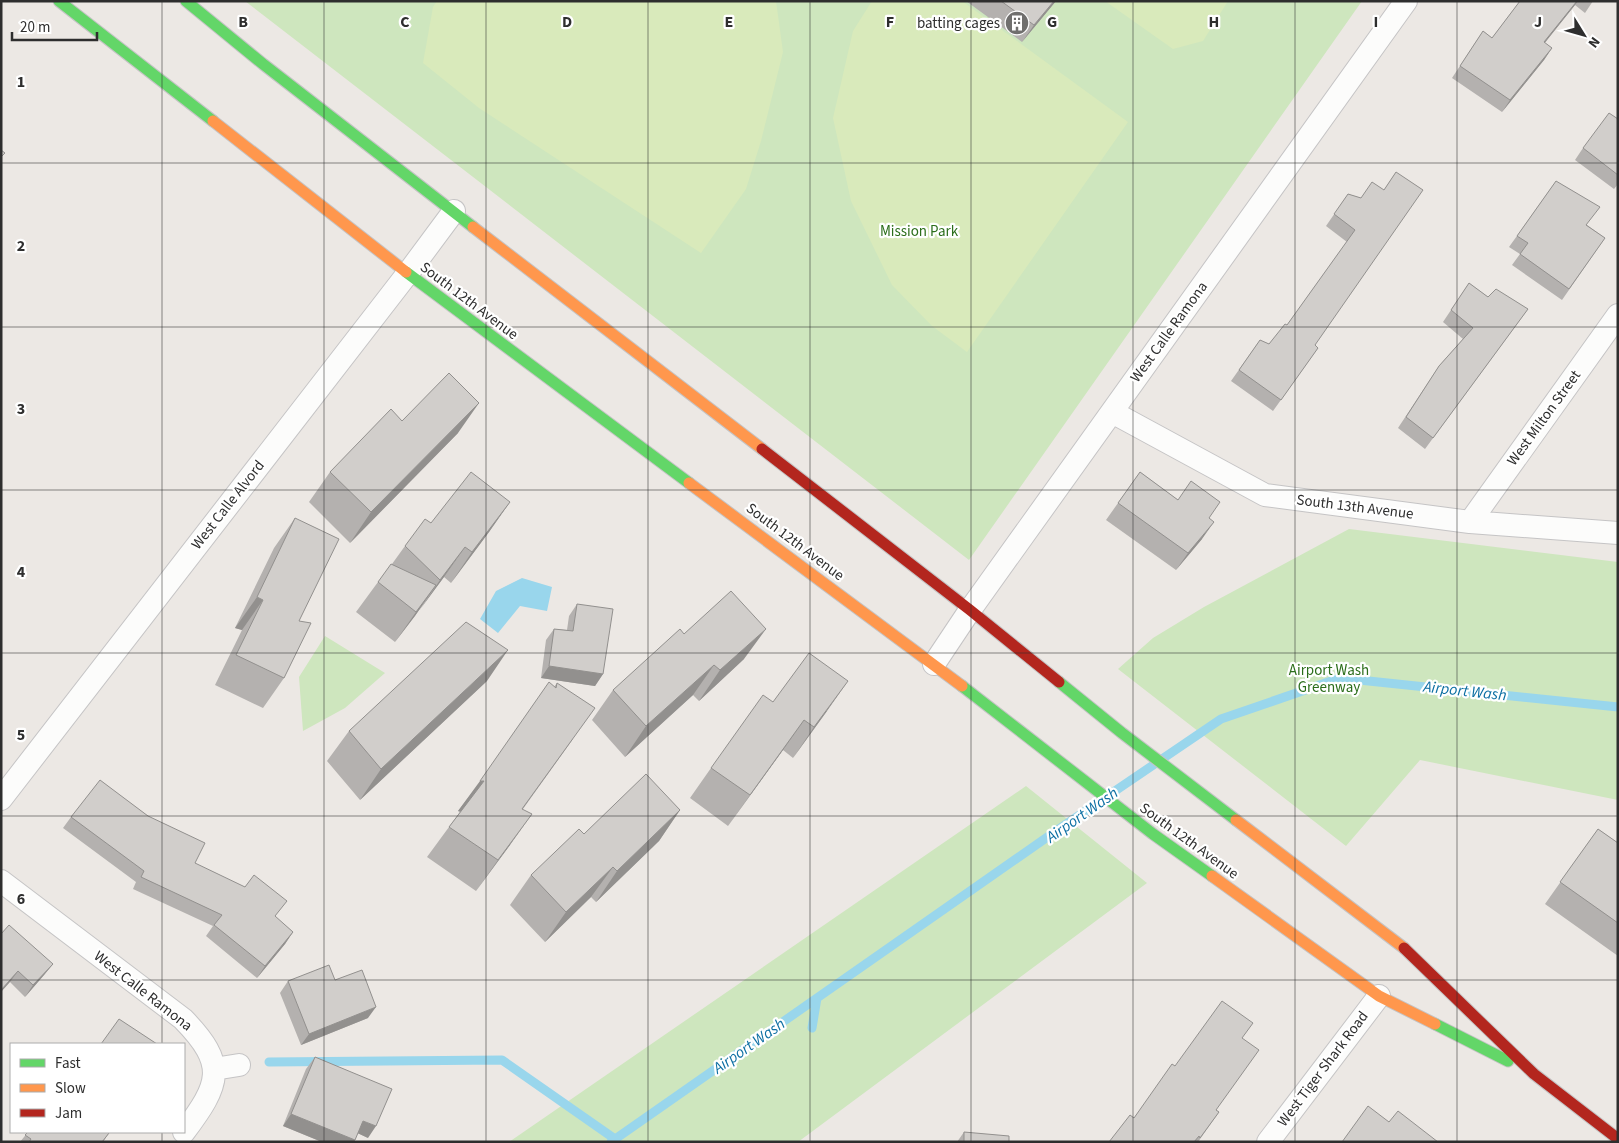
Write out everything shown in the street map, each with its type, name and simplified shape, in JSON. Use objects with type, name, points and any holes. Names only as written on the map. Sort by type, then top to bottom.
[{"type":"main road","name":"South 12th Avenue","points":[[59,1],[408,273],[934,664],[1153,834],[1379,996],[1534,1074]]},
{"type":"main road","name":"South 12th Avenue","points":[[186,1],[263,64],[970,610],[1122,733],[1210,798],[1403,947],[1534,1074],[1618,1139]]},
{"type":"street","name":"West Calle Ramona","points":[[934,664],[970,610],[1406,1]]},
{"type":"street","name":"West Calle Alvord","points":[[1,799],[408,273],[454,210]]},
{"type":"street","name":"West Milton Street","points":[[1470,522],[1618,315]]},
{"type":"street","name":"South 13th Avenue","points":[[1112,412],[1265,495],[1470,522],[1618,534]]},
{"type":"street","name":"West Calle Ramona","points":[[1,881],[183,1018],[204,1042],[214,1064],[214,1069]]},
{"type":"street","name":"West Tiger Shark Road","points":[[1268,1142],[1379,996]]},
{"type":"street","points":[[185,1131],[201,1109],[213,1087],[214,1069],[239,1065]]},
{"type":"green space","name":"Mission Park","points":[[245,1],[1362,1],[969,560]]},
{"type":"green space","points":[[437,1],[776,1],[783,52],[761,141],[746,189],[701,253],[479,108],[423,63],[433,7]]},
{"type":"green space","points":[[872,1],[962,1],[1128,122],[967,352],[932,326],[892,285],[851,201],[833,118],[853,31]]},
{"type":"green space","points":[[1105,1],[1228,1],[1203,41],[1173,49]]},
{"type":"green space","name":"Airport Wash Greenway","points":[[1349,529],[1618,562],[1618,800],[1420,760],[1346,846],[1118,669],[1153,638],[1204,607]]},
{"type":"green space","points":[[325,636],[385,673],[345,708],[303,731],[299,677]]},
{"type":"green space","points":[[1026,786],[1147,883],[798,1142],[509,1142]]},
{"type":"water","points":[[522,578],[552,587],[547,611],[520,606],[498,633],[480,619],[496,591]]},
{"type":"building","points":[[1001,1],[1054,1],[1034,25]]},
{"type":"building","points":[[1520,1],[1577,1],[1544,42],[1552,48],[1510,100],[1460,66],[1483,31],[1492,38]]},
{"type":"building","points":[[1609,113],[1618,119],[1618,175],[1583,148]]},
{"type":"building","points":[[1396,172],[1423,190],[1315,345],[1318,348],[1281,400],[1239,370],[1260,340],[1269,344],[1285,324],[1287,325],[1355,230],[1334,214],[1348,194],[1361,198],[1372,182],[1384,190]]},
{"type":"building","points":[[1556,181],[1600,207],[1586,225],[1605,238],[1569,289],[1520,254],[1528,243],[1517,236]]},
{"type":"building","points":[[1469,283],[1488,297],[1496,289],[1528,309],[1433,438],[1406,417],[1439,366],[1473,328],[1451,310]]},
{"type":"building","points":[[449,373],[479,403],[371,512],[330,472],[391,409],[402,421]]},
{"type":"building","points":[[471,472],[510,502],[472,552],[465,547],[440,580],[405,546],[425,519],[431,523]]},
{"type":"building","points":[[1140,472],[1178,500],[1191,481],[1220,502],[1209,518],[1214,522],[1188,553],[1118,503]]},
{"type":"building","points":[[295,518],[339,539],[299,621],[311,623],[284,678],[236,655],[263,600],[257,597]]},
{"type":"building","points":[[391,564],[436,585],[416,612],[378,582]]},
{"type":"building","points":[[731,591],[766,629],[720,670],[714,665],[646,726],[613,690],[680,629],[684,634]]},
{"type":"building","points":[[577,604],[613,609],[603,674],[549,666],[554,629],[573,631]]},
{"type":"building","points":[[466,622],[508,650],[381,769],[349,731]]},
{"type":"building","points":[[809,653],[848,681],[814,727],[804,720],[750,795],[711,768],[763,695],[773,702]]},
{"type":"building","points":[[549,682],[556,688],[557,683],[595,708],[522,809],[532,814],[498,860],[449,827],[484,781],[480,781]]},
{"type":"building","points":[[646,774],[680,810],[617,871],[613,867],[566,912],[531,875],[579,829],[584,834]]},
{"type":"building","points":[[100,780],[148,816],[205,843],[195,863],[245,887],[254,875],[287,901],[275,916],[293,932],[265,966],[214,925],[222,915],[141,877],[144,871],[71,817]]},
{"type":"building","points":[[1598,829],[1618,843],[1618,923],[1560,882]]},
{"type":"building","points":[[9,925],[53,964],[33,985],[18,971],[1,990],[1,934]]},
{"type":"building","points":[[329,965],[335,980],[362,970],[376,1007],[309,1034],[288,981]]},
{"type":"building","points":[[1222,1001],[1253,1023],[1242,1038],[1259,1050],[1216,1110],[1219,1112],[1200,1138],[1199,1136],[1194,1142],[1109,1142],[1130,1115],[1134,1118],[1172,1064],[1175,1066]]},
{"type":"building","points":[[119,1019],[155,1043],[102,1043]]},
{"type":"building","points":[[315,1057],[392,1089],[376,1126],[363,1121],[355,1140],[291,1114]]},
{"type":"building","points":[[1368,1106],[1389,1122],[1398,1111],[1438,1142],[1342,1142]]},
{"type":"building","points":[[964,1132],[1009,1136],[1009,1142],[964,1142]]},
{"type":"building","points":[[27,1133],[109,1133],[102,1142],[29,1142],[31,1139],[25,1135]]},
{"type":"waterway","name":"Airport Wash","points":[[611,1142],[1056,831],[1221,719],[1340,678],[1618,707]]},
{"type":"waterway","points":[[812,1028],[817,998]]},
{"type":"waterway","points":[[269,1062],[502,1060],[615,1139]]},
{"type":"traffic: fast","points":[[59,1],[213,121]]},
{"type":"traffic: fast","points":[[186,1],[263,64],[473,227]]},
{"type":"traffic: fast","points":[[406,272],[689,483]]},
{"type":"traffic: fast","points":[[1059,682],[1236,820]]},
{"type":"traffic: fast","points":[[962,686],[1153,834],[1212,876]]},
{"type":"traffic: fast","points":[[1435,1024],[1508,1061]]},
{"type":"traffic: slow","points":[[213,121],[406,272]]},
{"type":"traffic: slow","points":[[473,227],[762,449]]},
{"type":"traffic: slow","points":[[689,483],[962,686]]},
{"type":"traffic: slow","points":[[1236,820],[1404,948]]},
{"type":"traffic: slow","points":[[1212,876],[1379,996],[1435,1024]]},
{"type":"traffic: jam","points":[[762,449],[970,610],[1059,682]]},
{"type":"traffic: jam","points":[[1404,948],[1534,1074],[1618,1139]]},
{"type":"place","name":"batting cages","points":[[1017,23]]}]
